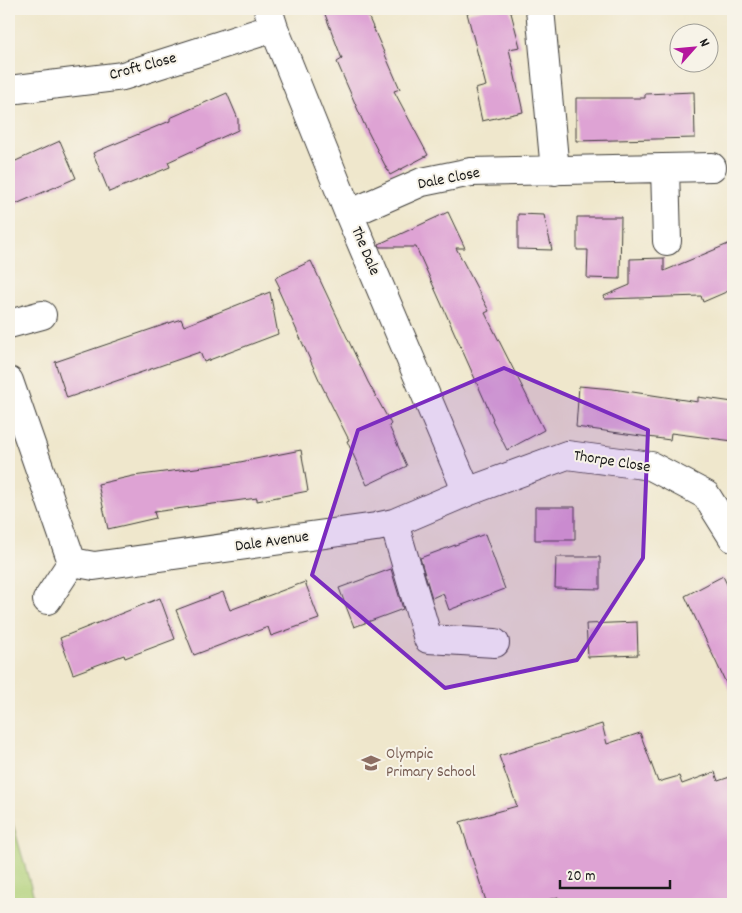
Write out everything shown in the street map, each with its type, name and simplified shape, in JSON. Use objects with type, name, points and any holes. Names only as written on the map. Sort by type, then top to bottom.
[{"type":"street","points":[[540,9],[555,170]]},
{"type":"street","name":"Croft Close","points":[[9,90],[123,76],[271,19]]},
{"type":"street","name":"The Dale","points":[[271,19],[349,214],[467,492]]},
{"type":"street","name":"Dale Close","points":[[349,214],[422,182],[471,172],[712,167]]},
{"type":"street","points":[[665,168],[667,241]]},
{"type":"street","points":[[9,324],[42,315]]},
{"type":"street","points":[[9,382],[72,562],[47,600]]},
{"type":"street","name":"Thorpe Close","points":[[467,492],[567,455],[651,466],[706,496],[733,538]]},
{"type":"street","name":"Dale Avenue","points":[[72,562],[94,566],[376,527],[394,523],[467,492]]},
{"type":"street","points":[[394,523],[428,639],[495,643]]},
{"type":"highlighted area","points":[[504,368],[648,430],[643,558],[577,660],[445,688],[312,575],[358,430]]},
{"type":"green space","points":[[9,810],[36,904],[9,904]]},
{"type":"building","points":[[323,9],[365,9],[400,89],[394,91],[428,155],[390,175],[364,124],[337,62],[342,59]]},
{"type":"building","points":[[485,9],[510,9],[520,47],[509,49],[523,112],[482,121],[475,89],[486,86],[467,13]]},
{"type":"building","points":[[694,92],[695,138],[576,141],[576,98],[645,98],[645,94]]},
{"type":"building","points":[[227,93],[238,119],[238,130],[168,162],[170,167],[109,192],[93,153],[170,121],[170,118]]},
{"type":"building","points":[[60,141],[76,178],[16,204],[9,186],[9,164]]},
{"type":"building","points":[[448,212],[465,248],[456,248],[489,311],[485,313],[544,430],[507,450],[416,247],[380,247],[379,244]]},
{"type":"building","points":[[518,214],[544,215],[552,250],[518,249]]},
{"type":"building","points":[[577,217],[621,217],[620,279],[587,278],[588,250],[577,250]]},
{"type":"building","points":[[733,242],[733,289],[703,302],[701,296],[605,299],[604,296],[630,285],[630,259],[664,258],[664,271]]},
{"type":"building","points":[[311,261],[368,382],[391,424],[389,426],[407,466],[367,485],[347,441],[349,440],[321,384],[278,289],[280,288],[275,278]]},
{"type":"building","points":[[270,292],[278,334],[204,362],[200,352],[67,398],[55,362],[181,319],[184,326]]},
{"type":"building","points":[[579,386],[613,389],[698,402],[698,397],[733,402],[733,441],[671,433],[670,440],[576,427]]},
{"type":"building","points":[[301,450],[308,491],[257,501],[257,498],[154,512],[156,518],[108,529],[98,484],[133,476],[235,463]]},
{"type":"building","points":[[535,507],[575,507],[575,540],[535,540]]},
{"type":"building","points":[[485,534],[505,589],[449,610],[443,593],[432,598],[420,558]]},
{"type":"building","points":[[556,557],[600,557],[600,589],[555,588]]},
{"type":"building","points":[[391,569],[403,609],[354,627],[339,588]]},
{"type":"building","points":[[723,576],[733,597],[733,698],[685,596]]},
{"type":"building","points":[[305,582],[319,619],[271,636],[268,627],[194,655],[176,610],[223,592],[230,610]]},
{"type":"building","points":[[160,598],[175,639],[125,658],[124,655],[73,674],[60,638]]},
{"type":"building","points":[[637,622],[638,655],[588,657],[586,624]]},
{"type":"building","points":[[602,724],[607,744],[640,733],[658,782],[679,776],[682,784],[715,772],[718,781],[733,776],[733,904],[560,904],[558,897],[533,904],[487,904],[460,822],[517,806],[499,756]]},
{"type":"place","name":"Olympic Primary School","points":[[371,763]]}]
